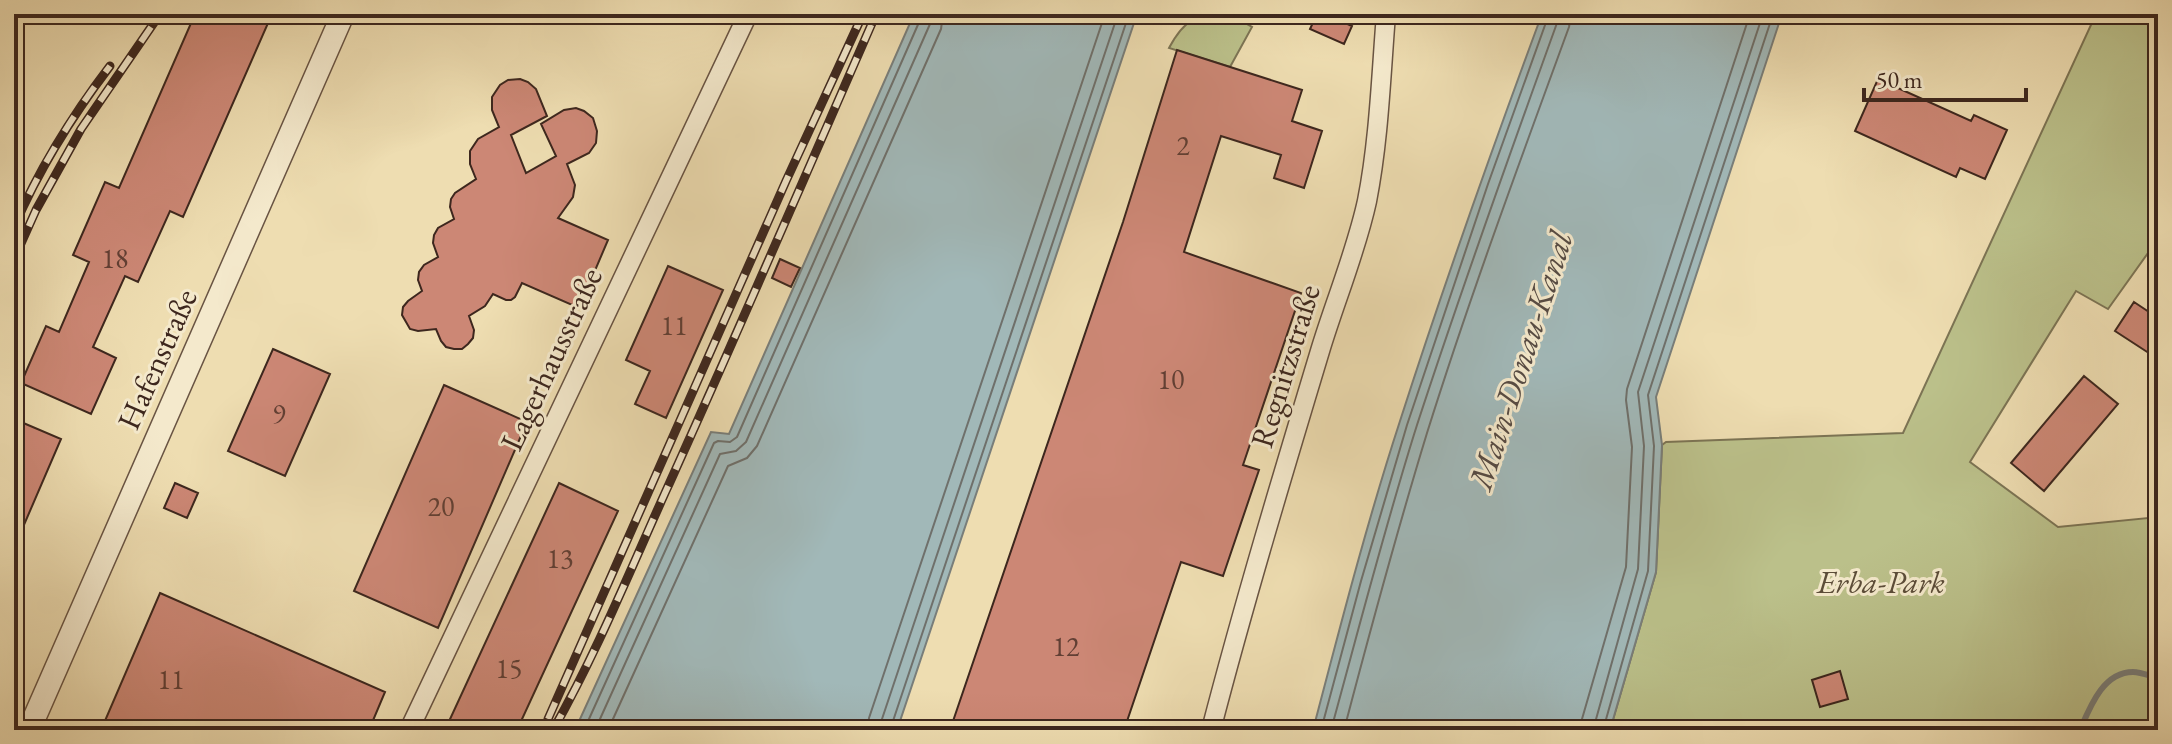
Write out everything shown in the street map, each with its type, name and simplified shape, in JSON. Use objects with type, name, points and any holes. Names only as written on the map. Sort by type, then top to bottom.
[{"type":"street","name":"Hafenstraße","points":[[29,730],[343,14]]},
{"type":"street","name":"Lagerhausstraße","points":[[409,730],[748,14]]},
{"type":"street","name":"Regnitzstraße","points":[[1211,730],[1241,616],[1325,332],[1351,260],[1366,202],[1375,147],[1386,14]]},
{"type":"green space","points":[[1229,14],[1252,27],[1230,67],[1169,48],[1180,30],[1193,20]]},
{"type":"green space","name":"Erba-Park","points":[[2096,14],[2158,14],[2158,239],[2108,309],[2076,291],[1970,462],[2058,527],[2158,517],[2158,730],[1610,730],[1656,572],[1662,445],[1666,442],[1903,433]]},
{"type":"water","points":[[914,14],[1137,14],[897,730],[575,730],[711,432],[729,434]]},
{"type":"water","name":"Main-Donau-Kanal","points":[[1542,14],[1782,14],[1656,397],[1662,445],[1656,572],[1610,730],[1313,730],[1365,536],[1400,421]]},
{"type":"building","points":[[195,14],[272,14],[183,217],[170,211],[138,282],[125,276],[93,347],[116,358],[91,414],[21,383],[46,326],[59,332],[89,262],[73,255],[105,182],[119,188]]},
{"type":"building","points":[[1317,14],[1325,14],[1352,26],[1344,44],[1310,29]]},
{"type":"building","points":[[1177,50],[1302,90],[1292,121],[1322,131],[1304,188],[1274,178],[1281,155],[1221,136],[1184,252],[1301,293],[1243,465],[1259,470],[1223,576],[1181,562],[1124,730],[950,730],[1123,222]]},
{"type":"building","points":[[520,79],[536,89],[547,116],[511,135],[526,173],[556,156],[541,124],[564,110],[576,108],[593,118],[597,131],[596,143],[589,153],[567,164],[575,185],[573,197],[558,218],[608,240],[579,308],[522,283],[511,300],[493,294],[485,306],[469,316],[474,330],[468,344],[462,349],[446,347],[436,329],[410,329],[402,315],[403,307],[422,291],[419,272],[438,257],[433,243],[434,235],[438,228],[454,219],[451,199],[476,179],[470,164],[470,151],[478,139],[499,127],[492,110],[492,97],[500,85],[508,80]]},
{"type":"building","points":[[1878,79],[1971,121],[1974,115],[2007,130],[1985,179],[1960,168],[1956,177],[1855,131]]},
{"type":"building","points":[[780,259],[800,268],[791,287],[772,278]]},
{"type":"building","points":[[668,266],[723,290],[666,418],[635,404],[650,371],[626,360]]},
{"type":"building","points":[[2134,302],[2158,318],[2158,359],[2115,331]]},
{"type":"building","points":[[273,349],[330,374],[285,476],[228,451]]},
{"type":"building","points":[[2084,376],[2118,404],[2044,491],[2011,463]]},
{"type":"building","points":[[444,385],[527,422],[438,628],[354,591]]},
{"type":"building","points":[[14,419],[61,439],[14,548]]},
{"type":"building","points":[[175,483],[198,493],[187,518],[164,508]]},
{"type":"building","points":[[559,483],[618,511],[517,730],[445,730]]},
{"type":"building","points":[[160,593],[385,692],[369,730],[302,730],[287,724],[285,730],[101,730]]},
{"type":"building","points":[[1840,671],[1848,699],[1820,707],[1812,680]]},
{"type":"waterway","points":[[2080,730],[2099,692],[2113,678],[2133,672],[2158,678]]},
{"type":"railway","points":[[14,259],[36,210],[81,129],[160,14]]},
{"type":"railway","points":[[548,719],[863,14]]},
{"type":"railway","points":[[553,730],[612,613],[876,14]]},
{"type":"railway","points":[[14,227],[57,144],[110,66]]}]
